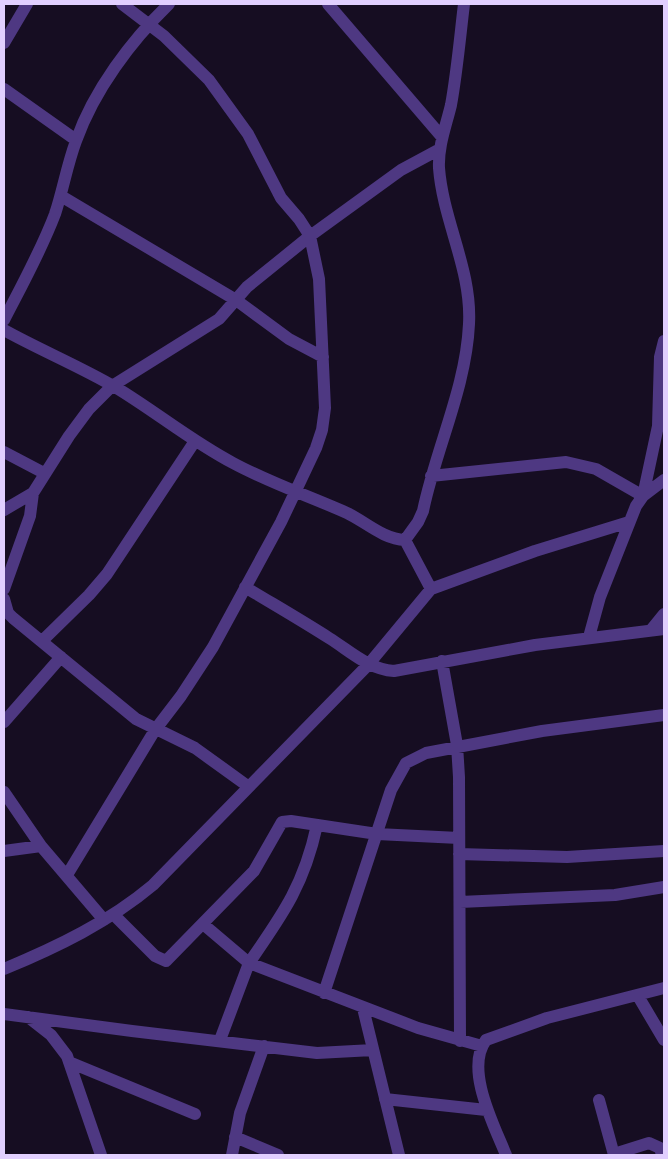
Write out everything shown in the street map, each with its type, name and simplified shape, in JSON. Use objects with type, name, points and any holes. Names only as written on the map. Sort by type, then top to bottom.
[{"type":"street","points":[[4,43],[27,4]]},
{"type":"street","points":[[67,875],[155,730],[199,671],[281,522],[293,492],[316,448],[322,430],[325,408],[319,280],[310,236],[299,219],[281,198],[248,134],[209,80],[185,55],[122,4]]},
{"type":"street","points":[[4,320],[44,240],[61,196],[76,140],[99,95],[120,60],[149,24],[169,4]]},
{"type":"street","points":[[328,4],[441,143]]},
{"type":"street","points":[[405,540],[418,522],[423,511],[431,476],[461,380],[467,354],[470,324],[466,283],[441,186],[441,143],[452,98],[464,4]]},
{"type":"street","points":[[4,89],[76,140]]},
{"type":"street","points":[[4,589],[30,516],[33,494],[44,473],[89,410],[112,386],[208,328],[268,269],[310,236],[441,143]]},
{"type":"street","points":[[61,196],[236,300],[289,339],[323,357]]},
{"type":"street","points":[[4,330],[112,386],[153,410],[195,441],[233,463],[293,492],[348,514],[385,535],[405,540],[431,589]]},
{"type":"street","points":[[588,637],[600,597],[629,522],[642,496],[658,426],[660,357],[664,341]]},
{"type":"street","points":[[42,641],[89,596],[107,574],[195,441]]},
{"type":"street","points":[[4,452],[44,473]]},
{"type":"street","points":[[431,476],[566,462],[596,469],[642,496]]},
{"type":"street","points":[[642,496],[664,480]]},
{"type":"street","points":[[4,510],[33,494]]},
{"type":"street","points":[[4,969],[109,918],[136,899],[175,865],[368,665],[431,589],[535,551],[629,522]]},
{"type":"street","points":[[245,587],[328,637],[368,665],[380,670],[402,671],[442,661],[588,637],[664,629]]},
{"type":"street","points":[[4,599],[8,613],[119,706],[155,730],[195,748],[249,787]]},
{"type":"street","points":[[651,630],[664,614]]},
{"type":"street","points":[[4,722],[61,656]]},
{"type":"street","points":[[442,661],[457,745],[460,1041]]},
{"type":"street","points":[[324,994],[394,783],[406,763],[418,756],[457,745],[550,730],[664,715]]},
{"type":"street","points":[[4,792],[41,846],[67,875],[109,918],[131,933],[164,961],[203,924],[260,863],[282,822],[291,821],[377,834],[459,838]]},
{"type":"street","points":[[220,1040],[249,963],[284,913],[303,877],[317,825]]},
{"type":"street","points":[[4,850],[41,846]]},
{"type":"street","points":[[459,854],[567,857],[664,851]]},
{"type":"street","points":[[460,902],[615,894],[664,886]]},
{"type":"street","points":[[203,924],[249,963],[363,1008],[460,1041],[482,1046]]},
{"type":"street","points":[[506,1155],[486,1110],[480,1083],[482,1046],[492,1037],[547,1018],[590,1005],[638,996],[664,988]]},
{"type":"street","points":[[638,996],[664,1040]]},
{"type":"street","points":[[363,1008],[399,1155]]},
{"type":"street","points":[[4,1014],[26,1015],[132,1031],[317,1052],[373,1050]]},
{"type":"street","points":[[26,1015],[51,1035],[67,1056],[101,1155]]},
{"type":"street","points":[[232,1155],[240,1113],[264,1046]]},
{"type":"street","points":[[69,1062],[196,1114]]},
{"type":"street","points":[[385,1099],[486,1110]]},
{"type":"street","points":[[599,1100],[614,1155],[649,1143],[660,1148],[662,1155]]},
{"type":"street","points":[[235,1136],[278,1155]]}]
